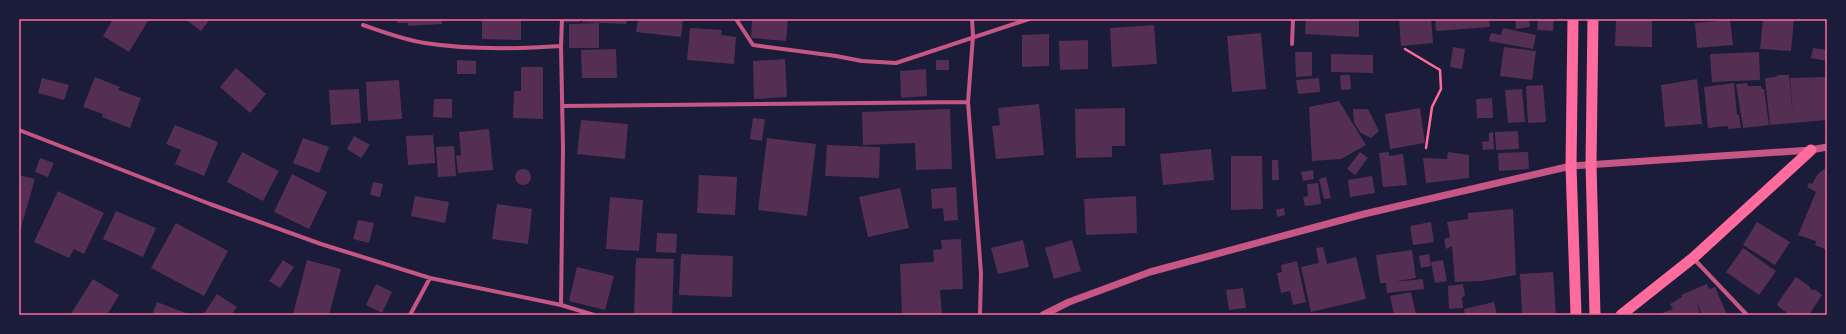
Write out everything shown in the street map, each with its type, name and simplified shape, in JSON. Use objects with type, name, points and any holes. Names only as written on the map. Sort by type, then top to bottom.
[{"type":"highway","points":[[1573,19],[1571,166],[1576,315]]},
{"type":"highway","points":[[1593,19],[1591,164],[1595,315]]},
{"type":"highway","points":[[1622,315],[1693,258],[1811,150]]},
{"type":"street","points":[[561,305],[563,106],[561,46],[562,19]]},
{"type":"street","points":[[736,19],[753,45],[862,61],[896,63],[916,58],[973,36],[1029,19]]},
{"type":"street","points":[[972,19],[973,36],[968,102],[981,273],[980,315]]},
{"type":"street","points":[[1292,44],[1293,19]]},
{"type":"street","points":[[363,25],[399,38],[451,46],[530,48],[561,46]]},
{"type":"street","points":[[563,106],[968,102]]},
{"type":"street","points":[[19,130],[225,210],[321,244],[430,278],[561,305],[594,315]]},
{"type":"street","points":[[1043,315],[1069,302],[1150,272],[1364,214],[1571,166],[1811,150],[1827,147]]},
{"type":"street","points":[[1693,258],[1747,315]]},
{"type":"street","points":[[410,315],[430,278]]},
{"type":"path","points":[[1405,49],[1440,70],[1441,89],[1432,107],[1426,148]]},
{"type":"building","points":[[113,19],[144,19],[148,21],[129,52],[103,36]]},
{"type":"building","points":[[185,19],[210,19],[201,31]]},
{"type":"building","points":[[397,19],[442,19],[442,24],[408,26],[408,23],[397,23]]},
{"type":"building","points":[[482,19],[521,19],[521,40],[482,39]]},
{"type":"building","points":[[564,19],[580,19],[580,22],[564,22]]},
{"type":"building","points":[[582,19],[627,19],[626,24],[582,22]]},
{"type":"building","points":[[638,19],[683,19],[681,37],[636,32]]},
{"type":"building","points":[[752,19],[788,19],[786,41],[751,38]]},
{"type":"building","points":[[1306,19],[1359,20],[1359,37],[1305,34]]},
{"type":"building","points":[[1399,19],[1431,19],[1433,43],[1401,46]]},
{"type":"building","points":[[1435,19],[1489,19],[1490,27],[1436,31]]},
{"type":"building","points":[[1515,19],[1529,19],[1530,27],[1516,29]]},
{"type":"building","points":[[1538,19],[1554,19],[1553,31],[1537,30]]},
{"type":"building","points":[[1616,19],[1652,19],[1652,47],[1615,46]]},
{"type":"building","points":[[1763,19],[1794,19],[1791,51],[1760,49]]},
{"type":"building","points":[[1730,20],[1733,45],[1697,48],[1695,23]]},
{"type":"building","points":[[599,23],[599,48],[569,48],[569,24]]},
{"type":"building","points":[[1154,25],[1157,64],[1112,67],[1110,28]]},
{"type":"building","points":[[690,28],[722,30],[721,35],[736,37],[734,64],[687,60]]},
{"type":"building","points":[[1503,28],[1536,35],[1533,49],[1489,41],[1491,33],[1501,35]]},
{"type":"building","points":[[1261,33],[1266,89],[1232,92],[1227,36]]},
{"type":"building","points":[[1049,34],[1049,66],[1022,67],[1022,35]]},
{"type":"building","points":[[1088,40],[1088,69],[1060,70],[1059,41]]},
{"type":"building","points":[[1453,47],[1465,49],[1462,69],[1450,67]]},
{"type":"building","points":[[1504,47],[1536,51],[1532,80],[1500,76]]},
{"type":"building","points":[[1813,48],[1827,50],[1827,61],[1811,58]]},
{"type":"building","points":[[616,49],[617,78],[582,78],[581,50]]},
{"type":"building","points":[[1295,52],[1312,52],[1312,76],[1296,77]]},
{"type":"building","points":[[1759,52],[1760,80],[1712,82],[1710,54]]},
{"type":"building","points":[[1331,54],[1373,55],[1373,73],[1331,72]]},
{"type":"building","points":[[785,59],[787,97],[754,99],[753,61]]},
{"type":"building","points":[[457,60],[476,61],[476,74],[457,74]]},
{"type":"building","points":[[936,60],[949,60],[949,70],[936,70]]},
{"type":"building","points":[[521,67],[543,67],[543,119],[513,118],[514,91],[521,91]]},
{"type":"building","points":[[236,68],[266,94],[250,113],[220,87]]},
{"type":"building","points":[[926,69],[927,96],[901,98],[900,71]]},
{"type":"building","points":[[1340,75],[1350,75],[1351,89],[1341,90]]},
{"type":"building","points":[[1778,75],[1789,75],[1793,118],[1790,78],[1827,77],[1827,120],[1770,125],[1765,78],[1776,77]]},
{"type":"building","points":[[95,77],[120,87],[118,90],[141,98],[130,128],[102,117],[103,114],[83,107]]},
{"type":"building","points":[[42,78],[69,85],[64,100],[38,93]]},
{"type":"building","points":[[1319,78],[1320,92],[1298,94],[1296,80]]},
{"type":"building","points":[[1697,79],[1702,124],[1665,127],[1661,85]]},
{"type":"building","points":[[399,80],[402,119],[368,121],[366,82]]},
{"type":"building","points":[[1734,83],[1737,115],[1739,115],[1741,128],[1728,129],[1728,126],[1708,128],[1704,87]]},
{"type":"building","points":[[1747,83],[1748,86],[1761,86],[1762,89],[1764,89],[1769,125],[1743,128],[1736,84]]},
{"type":"building","points":[[1543,85],[1546,122],[1528,123],[1526,86]]},
{"type":"building","points":[[359,89],[361,123],[331,125],[329,90]]},
{"type":"building","points":[[1522,89],[1525,122],[1508,123],[1505,90]]},
{"type":"building","points":[[1492,98],[1493,118],[1477,118],[1476,99]]},
{"type":"building","points":[[434,99],[452,99],[452,118],[433,117]]},
{"type":"building","points":[[1339,101],[1366,145],[1341,159],[1312,161],[1309,107]]},
{"type":"building","points":[[1039,104],[1044,155],[996,159],[992,126],[1000,125],[998,108]]},
{"type":"building","points":[[1125,108],[1125,146],[1112,146],[1112,157],[1076,158],[1075,109]]},
{"type":"building","points":[[1420,108],[1425,143],[1390,149],[1385,114]]},
{"type":"building","points":[[950,109],[952,169],[916,170],[915,143],[863,145],[862,112]]},
{"type":"building","points":[[1353,109],[1368,109],[1379,131],[1371,138],[1361,133],[1354,123]]},
{"type":"building","points":[[753,118],[765,119],[762,141],[750,139]]},
{"type":"building","points":[[581,120],[628,124],[625,159],[577,154]]},
{"type":"building","points":[[175,125],[218,142],[204,176],[175,164],[181,150],[166,144]]},
{"type":"building","points":[[489,129],[493,170],[458,173],[456,156],[461,155],[459,132]]},
{"type":"building","points":[[1518,131],[1519,149],[1496,150],[1495,132]]},
{"type":"building","points":[[1493,132],[1494,149],[1483,150],[1482,142],[1489,141],[1489,133]]},
{"type":"building","points":[[433,135],[435,163],[408,165],[406,136]]},
{"type":"building","points":[[354,136],[370,145],[361,158],[347,149]]},
{"type":"building","points":[[303,138],[329,147],[319,173],[293,163]]},
{"type":"building","points":[[767,138],[816,144],[807,216],[758,210]]},
{"type":"building","points":[[827,145],[880,147],[879,178],[825,176]]},
{"type":"building","points":[[454,146],[456,176],[438,177],[436,147]]},
{"type":"building","points":[[1211,149],[1214,180],[1163,185],[1160,154]]},
{"type":"building","points":[[242,152],[279,171],[263,201],[227,182]]},
{"type":"building","points":[[1360,152],[1368,158],[1355,175],[1347,169]]},
{"type":"building","points":[[1389,152],[1389,156],[1403,154],[1407,185],[1383,187],[1379,153]]},
{"type":"building","points":[[1448,152],[1469,155],[1469,178],[1426,183],[1423,158],[1447,159]]},
{"type":"building","points":[[1528,152],[1529,169],[1499,171],[1498,153]]},
{"type":"building","points":[[1231,156],[1262,156],[1263,209],[1231,210]]},
{"type":"building","points":[[40,158],[54,163],[48,177],[35,172]]},
{"type":"building","points":[[1272,160],[1278,160],[1279,180],[1272,180]]},
{"type":"building","points":[[1827,167],[1827,196],[1822,195],[1827,197],[1827,250],[1815,245],[1816,241],[1798,235],[1816,192],[1807,187],[1809,183],[1812,184],[1818,174]]},
{"type":"building","points":[[523,169],[529,171],[531,177],[529,183],[523,185],[517,183],[515,177],[517,171]]},
{"type":"building","points":[[1313,170],[1314,179],[1303,181],[1301,172]]},
{"type":"building","points":[[292,174],[327,192],[309,229],[274,212]]},
{"type":"building","points":[[19,175],[35,179],[19,234]]},
{"type":"building","points":[[699,175],[737,177],[735,215],[697,213]]},
{"type":"building","points":[[1372,176],[1375,193],[1350,197],[1348,180]]},
{"type":"building","points":[[1326,177],[1331,198],[1324,199],[1319,179]]},
{"type":"building","points":[[373,182],[383,184],[380,197],[370,195]]},
{"type":"building","points":[[1318,183],[1321,204],[1305,206],[1303,197],[1308,196],[1307,184]]},
{"type":"building","points":[[956,187],[958,220],[944,221],[943,208],[932,209],[931,189]]},
{"type":"building","points":[[900,188],[909,228],[868,237],[859,197]]},
{"type":"building","points":[[58,191],[104,213],[84,254],[74,249],[69,258],[34,242]]},
{"type":"building","points":[[415,196],[449,202],[445,223],[411,216]]},
{"type":"building","points":[[1136,196],[1137,233],[1086,235],[1084,199]]},
{"type":"building","points":[[610,197],[643,200],[639,251],[606,249]]},
{"type":"building","points":[[497,204],[532,209],[528,244],[492,239]]},
{"type":"building","points":[[1284,208],[1285,215],[1277,217],[1276,210]]},
{"type":"building","points":[[1513,209],[1516,275],[1482,281],[1455,282],[1452,246],[1446,249],[1444,239],[1450,237],[1447,222],[1468,219],[1468,213]]},
{"type":"building","points":[[116,211],[156,228],[143,257],[103,239]]},
{"type":"building","points":[[358,220],[374,223],[369,243],[353,239]]},
{"type":"building","points":[[1431,222],[1434,242],[1413,245],[1410,226]]},
{"type":"building","points":[[1757,222],[1790,242],[1775,265],[1743,245]]},
{"type":"building","points":[[176,223],[228,251],[204,296],[151,268]]},
{"type":"building","points":[[657,233],[677,234],[676,253],[656,252]]},
{"type":"building","points":[[961,239],[963,289],[940,290],[942,315],[902,315],[900,264],[934,262],[933,250],[942,249],[941,240]]},
{"type":"building","points":[[1023,240],[1029,267],[998,274],[991,248]]},
{"type":"building","points":[[1072,240],[1081,271],[1054,279],[1045,248]]},
{"type":"building","points":[[1323,247],[1327,264],[1356,257],[1366,299],[1311,312],[1301,267],[1319,263],[1316,248]]},
{"type":"building","points":[[1743,248],[1776,271],[1759,295],[1726,272]]},
{"type":"building","points":[[1412,250],[1416,278],[1393,282],[1423,279],[1424,289],[1387,293],[1386,283],[1380,283],[1376,255]]},
{"type":"building","points":[[681,254],[733,256],[732,297],[679,295]]},
{"type":"building","points":[[1429,254],[1431,266],[1421,268],[1419,256]]},
{"type":"building","points":[[636,258],[674,259],[672,315],[634,315]]},
{"type":"building","points":[[283,260],[294,267],[280,288],[269,281]]},
{"type":"building","points":[[307,260],[341,269],[329,315],[293,314]]},
{"type":"building","points":[[1443,260],[1447,281],[1435,283],[1431,262]]},
{"type":"building","points":[[1297,261],[1306,302],[1293,305],[1290,291],[1281,293],[1277,273],[1282,272],[1281,265]]},
{"type":"building","points":[[577,267],[614,276],[605,310],[569,301]]},
{"type":"building","points":[[1553,272],[1556,315],[1522,315],[1520,274]]},
{"type":"building","points":[[1796,277],[1809,286],[1812,290],[1816,290],[1822,295],[1809,315],[1786,315],[1787,313],[1777,304]]},
{"type":"building","points":[[93,279],[119,295],[107,315],[70,315]]},
{"type":"building","points":[[376,284],[392,292],[382,313],[366,305]]},
{"type":"building","points":[[1463,284],[1465,296],[1462,297],[1463,308],[1449,309],[1448,286]]},
{"type":"building","points":[[1707,284],[1709,289],[1715,287],[1727,315],[1702,315],[1697,303],[1700,315],[1657,315],[1673,309],[1670,304],[1682,297],[1681,295]]},
{"type":"building","points":[[1243,288],[1246,308],[1229,310],[1226,290]]},
{"type":"building","points":[[1411,292],[1416,315],[1394,315],[1390,296]]},
{"type":"building","points":[[217,294],[237,307],[231,315],[203,315]]},
{"type":"building","points":[[157,302],[191,315],[152,315]]},
{"type":"building","points":[[1494,302],[1497,315],[1465,315],[1464,309]]}]
